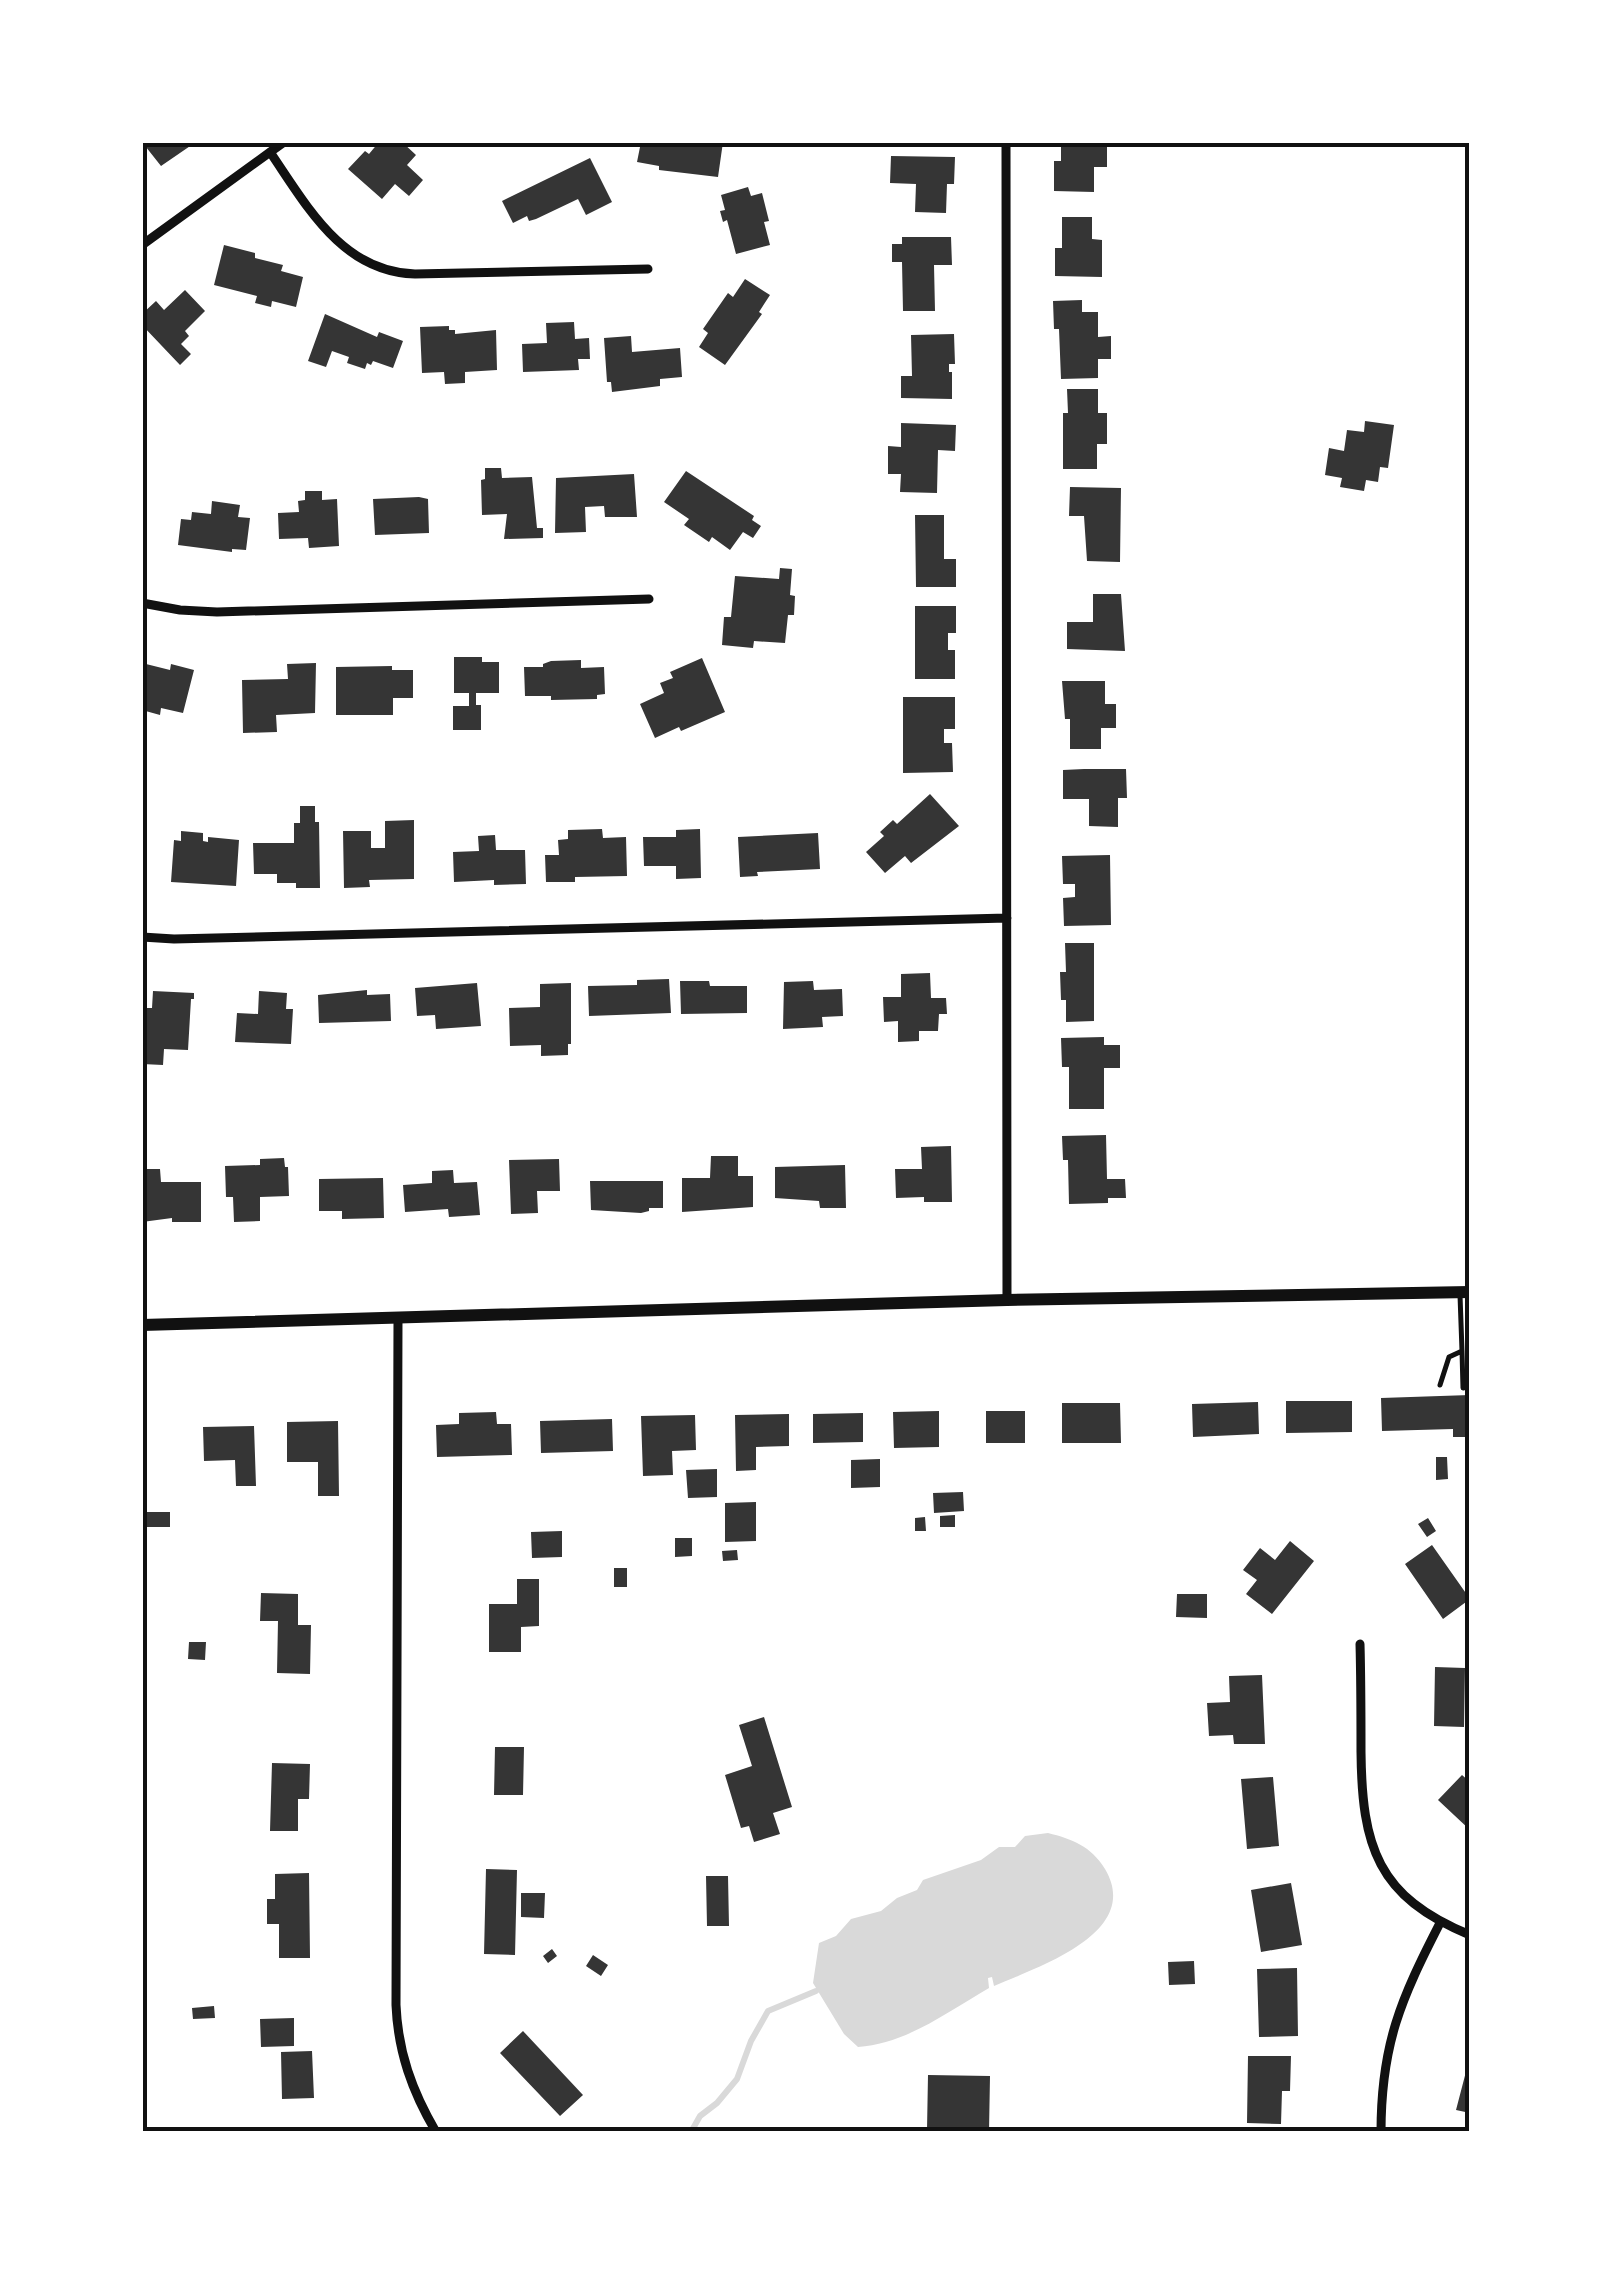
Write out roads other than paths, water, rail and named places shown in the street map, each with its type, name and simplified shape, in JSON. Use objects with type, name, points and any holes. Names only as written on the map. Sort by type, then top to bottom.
[{"type":"main road","points":[[142,1326],[1007,1300],[1465,1292]]},
{"type":"street","points":[[142,245],[284,142]]},
{"type":"street","points":[[1006,142],[1007,1300]]},
{"type":"street","points":[[270,152],[323,228],[346,250],[384,269],[415,274],[648,270]]},
{"type":"street","points":[[142,603],[217,612],[649,599]]},
{"type":"street","points":[[142,937],[1007,918]]},
{"type":"street","points":[[398,1320],[396,2005],[412,2087],[436,2132]]},
{"type":"street","points":[[1360,1644],[1362,1793],[1368,1835],[1381,1864],[1414,1906],[1440,1923],[1470,1935]]},
{"type":"street","points":[[1382,2132],[1383,2076],[1391,2032],[1407,1988],[1440,1923]]},
{"type":"lane","points":[[1464,1388],[1465,1292]]},
{"type":"lane","points":[[1440,1385],[1449,1357],[1462,1350]]},
{"type":"waterway","points":[[691,2132],[700,2116],[737,2079],[751,2041],[768,2011],[816,1991]]}]
